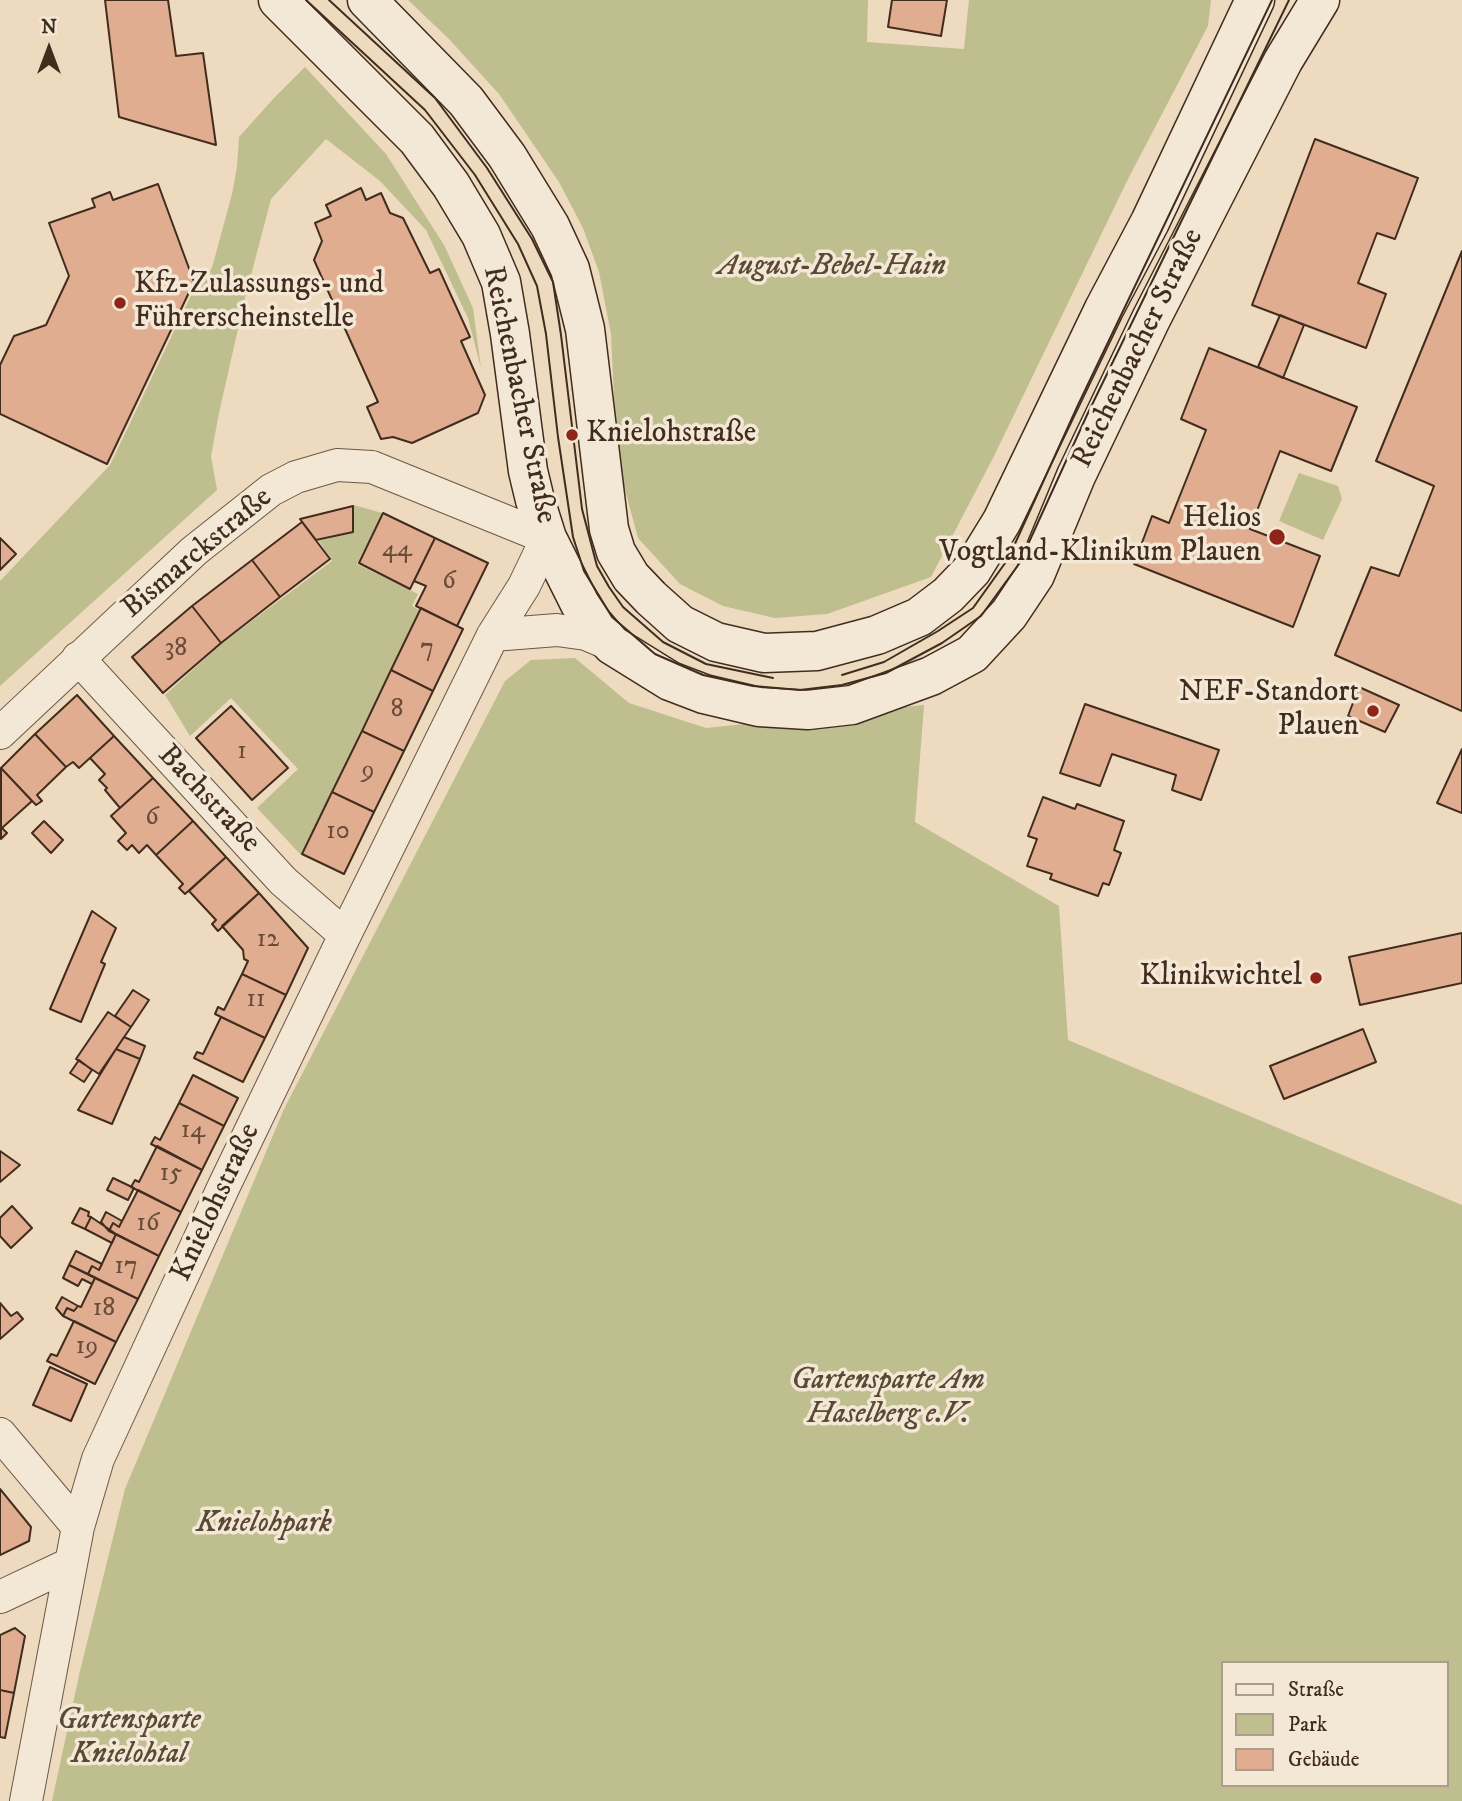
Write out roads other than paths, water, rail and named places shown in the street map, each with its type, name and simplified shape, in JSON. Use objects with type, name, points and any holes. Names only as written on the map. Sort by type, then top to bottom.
[{"type":"street","name":"Reichenbacher Straße","points":[[278,0],[417,139],[451,185],[481,235],[501,282],[528,471],[547,538],[580,604],[612,645],[670,681],[704,694],[759,707],[808,710],[852,705],[931,676],[972,654],[1009,614],[1035,575],[1076,476],[1151,319],[1283,61],[1320,0]]},
{"type":"street","name":"Reichenbacher Straße","points":[[368,0],[466,101],[507,156],[550,226],[565,258],[585,329],[609,529],[617,552],[631,577],[680,624],[716,642],[764,653],[817,651],[877,635],[919,617],[948,595],[972,570],[1002,521],[1104,309],[1150,222],[1255,0]]},
{"type":"street","name":"Bismarckstraße","points":[[0,733],[219,530],[271,490],[296,477],[319,469],[354,464],[372,467],[547,538]]},
{"type":"street","points":[[547,538],[573,537],[609,529]]},
{"type":"street","name":"Knielohstraße","points":[[26,1801],[70,1564],[98,1459],[224,1186],[345,935],[494,635],[524,586],[547,538]]},
{"type":"street","points":[[494,635],[557,630],[586,634],[612,645]]},
{"type":"street","name":"Bachstraße","points":[[78,658],[284,881],[345,935]]},
{"type":"street","points":[[0,1434],[78,1527]]},
{"type":"street","points":[[0,1597],[70,1564]]},
{"type":"tram line","points":[[306,0],[425,110],[475,175],[518,244],[537,286],[573,537],[584,571],[612,617],[655,654],[703,675],[753,686],[800,690],[842,685],[886,673],[942,643],[981,616],[1019,564],[1087,415],[1289,0]]},
{"type":"tram line","points":[[329,0],[435,98],[487,168],[532,239],[553,282],[582,509],[597,566],[609,587],[623,607],[663,642],[706,664],[773,678]]},
{"type":"tram line","points":[[842,675],[884,662],[973,608],[1008,559],[1078,405],[1272,0]]},
{"type":"place","name":"Kfz-Zulassungs- und Führerscheinstelle","points":[[120,303]]},
{"type":"place","name":"Knielohstraße","points":[[572,435]]},
{"type":"place","name":"Helios Vogtland-Klinikum Plauen","points":[[1277,537]]},
{"type":"place","name":"NEF-Standort Plauen","points":[[1373,711]]},
{"type":"place","name":"Klinikwichtel","points":[[1316,978]]},
{"type":"park label","name":"August-Bebel-Hain","points":[[832,268]]},
{"type":"park label","name":"Gartensparte Am Haselberg e.V.","points":[[888,1399]]},
{"type":"park label","name":"Knielohpark","points":[[264,1525]]},
{"type":"park label","name":"Gartensparte Knielohtal","points":[[129,1739]]}]
